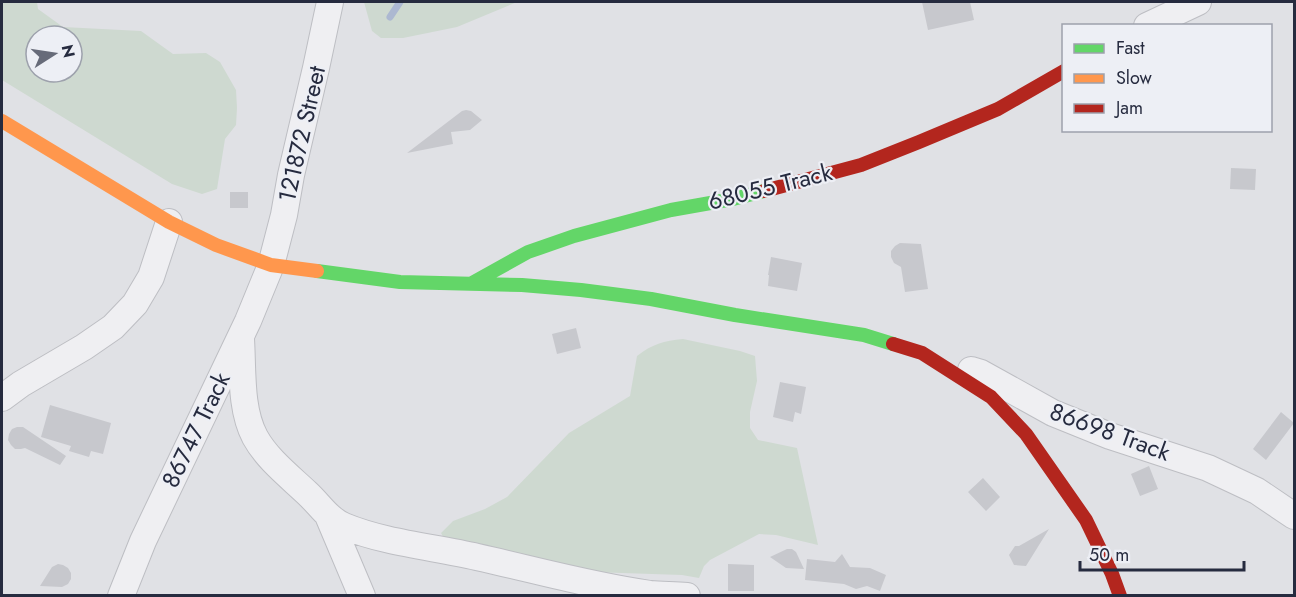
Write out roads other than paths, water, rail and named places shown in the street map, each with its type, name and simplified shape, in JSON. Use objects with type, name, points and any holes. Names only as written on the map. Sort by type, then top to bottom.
[{"type":"street","name":"121872 Street","points":[[271,265],[330,2]]},
{"type":"street","points":[[1151,24],[1198,2]]},
{"type":"street","name":"68055 Track","points":[[470,284],[528,252],[574,236],[671,210],[733,199],[861,165],[998,109],[1062,72]]},
{"type":"street","points":[[2,121],[169,222],[216,245],[271,265],[400,282],[534,286],[651,299],[864,335],[922,353],[991,397],[1026,434],[1086,520],[1120,596]]},
{"type":"street","points":[[2,398],[114,327],[135,304],[151,277],[169,222]]},
{"type":"street","name":"86747 Track","points":[[121,596],[143,540],[241,336],[271,265]]},
{"type":"street","points":[[241,336],[243,400],[253,435],[261,448],[329,518],[362,596]]},
{"type":"street","name":"86698 Track","points":[[922,353],[981,373],[1053,413],[1082,425],[1208,468],[1257,491],[1294,516]]},
{"type":"street","points":[[329,518],[344,526],[383,538],[476,556],[586,583],[653,594],[687,596]]},
{"type":"waterway","points":[[390,17],[400,2]]}]
